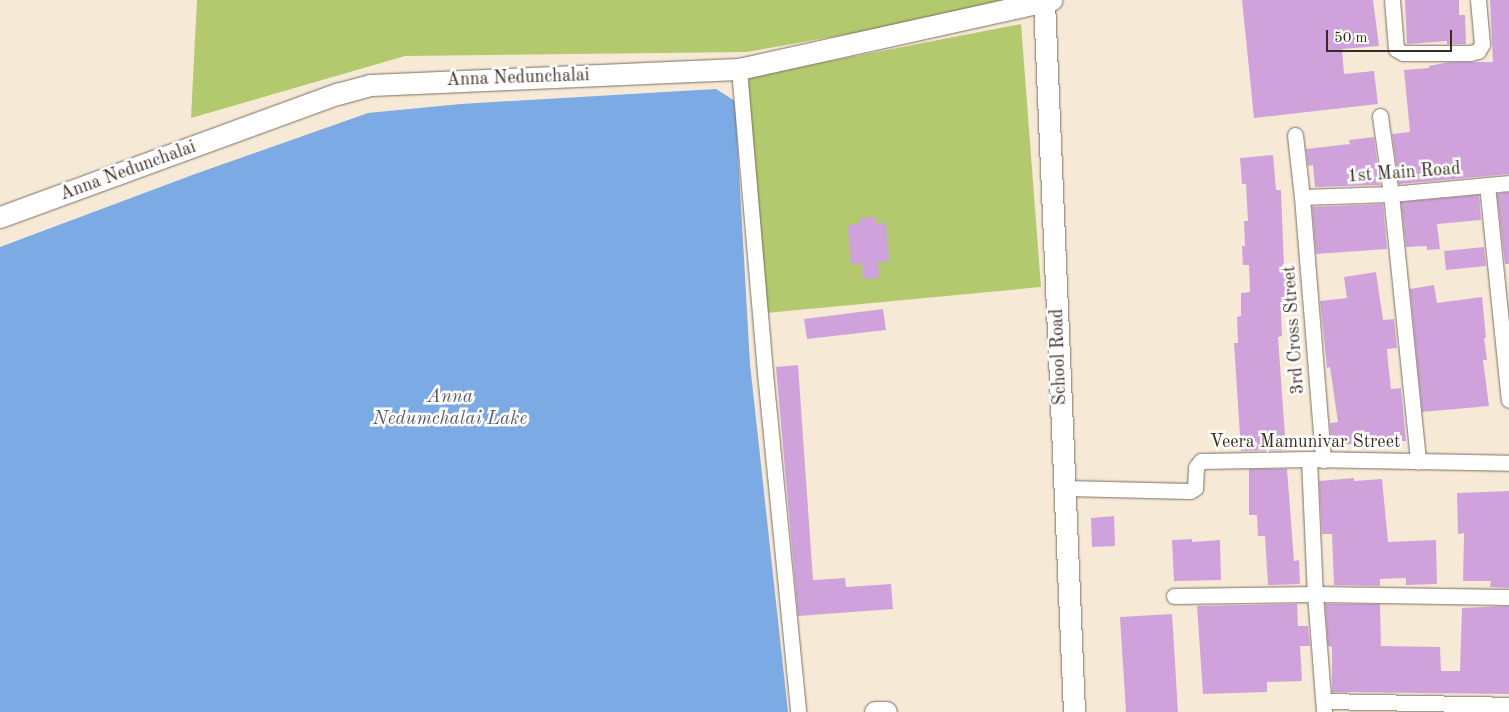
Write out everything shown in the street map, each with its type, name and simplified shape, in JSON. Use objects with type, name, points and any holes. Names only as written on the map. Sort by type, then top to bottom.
[{"type":"street","points":[[1392,0],[1396,49],[1403,53],[1470,53],[1478,50],[1482,44],[1478,0]]},
{"type":"street","name":"Anna Nedunchalai","points":[[0,217],[337,94],[370,85],[738,69],[1048,1]]},
{"type":"street","name":"School Road","points":[[1048,1],[1074,712]]},
{"type":"street","points":[[738,69],[798,712]]},
{"type":"street","points":[[1380,116],[1392,194],[1418,462]]},
{"type":"street","name":"3rd Cross Street","points":[[1295,135],[1302,197],[1316,460],[1315,594],[1324,707]]},
{"type":"street","name":"1st Main Road","points":[[1302,197],[1392,194],[1509,183]]},
{"type":"street","points":[[1487,185],[1509,400]]},
{"type":"street","name":"Veera Mamunivar Street","points":[[1065,488],[1190,491],[1195,488],[1196,467],[1201,461],[1316,460],[1509,463]]},
{"type":"street","points":[[1174,596],[1315,594],[1509,597]]},
{"type":"street","points":[[1324,707],[1509,705]]},
{"type":"street","points":[[875,712],[886,712]]},
{"type":"green space","points":[[197,0],[1041,0],[747,52],[405,56],[191,118]]},
{"type":"green space","points":[[1021,24],[1041,287],[766,313],[748,77]]},
{"type":"water","name":"Anna Nedumchalai Lake","points":[[716,89],[735,101],[750,364],[788,712],[0,712],[0,247],[195,174],[368,113],[461,104]]},
{"type":"building","points":[[1242,0],[1373,0],[1379,46],[1342,49],[1344,74],[1374,71],[1378,104],[1254,118]]},
{"type":"building","points":[[1405,0],[1459,0],[1459,15],[1465,15],[1466,44],[1447,44],[1447,41],[1407,44]]},
{"type":"building","points":[[1490,0],[1509,0],[1509,174],[1399,184],[1392,134],[1410,132],[1404,70],[1429,68],[1429,66],[1449,62],[1493,62]]},
{"type":"building","points":[[1374,137],[1380,185],[1315,187],[1313,165],[1308,166],[1306,149],[1350,144],[1349,140]]},
{"type":"building","points":[[1273,155],[1276,190],[1281,190],[1284,268],[1287,268],[1288,286],[1288,311],[1281,311],[1282,336],[1278,337],[1286,450],[1241,451],[1234,343],[1238,343],[1237,317],[1241,316],[1241,293],[1250,292],[1249,265],[1243,265],[1242,246],[1245,246],[1244,221],[1248,221],[1246,184],[1242,184],[1240,158]]},
{"type":"building","points":[[1509,192],[1509,264],[1505,264],[1497,194]]},
{"type":"building","points":[[1479,195],[1481,220],[1437,224],[1440,249],[1427,250],[1427,246],[1406,247],[1401,202]]},
{"type":"building","points":[[1383,204],[1387,249],[1316,254],[1312,207]]},
{"type":"building","points":[[876,217],[876,224],[886,223],[889,261],[878,262],[879,278],[863,279],[862,264],[851,264],[848,225],[859,224],[859,218]]},
{"type":"building","points":[[1484,247],[1486,266],[1446,270],[1444,251]]},
{"type":"building","points":[[1376,272],[1383,320],[1394,319],[1397,348],[1387,349],[1388,362],[1391,389],[1401,388],[1406,441],[1331,445],[1330,423],[1338,422],[1330,367],[1327,368],[1320,301],[1347,298],[1344,277]]},
{"type":"building","points":[[1434,285],[1437,303],[1482,297],[1487,360],[1483,360],[1489,406],[1422,412],[1410,289]]},
{"type":"building","points":[[883,309],[886,330],[807,339],[804,319]]},
{"type":"building","points":[[798,365],[813,580],[845,578],[846,587],[891,584],[893,609],[798,616],[776,367]]},
{"type":"building","points":[[1249,469],[1287,469],[1294,561],[1299,560],[1300,584],[1268,585],[1265,536],[1258,536],[1257,515],[1249,515]]},
{"type":"building","points":[[1354,478],[1354,481],[1382,479],[1388,542],[1436,540],[1437,584],[1406,585],[1406,578],[1380,579],[1380,586],[1334,585],[1332,534],[1322,534],[1319,481]]},
{"type":"building","points":[[1509,491],[1509,588],[1490,587],[1491,581],[1463,581],[1464,533],[1458,534],[1457,493]]},
{"type":"building","points":[[1114,516],[1115,546],[1092,547],[1091,518]]},
{"type":"building","points":[[1192,539],[1192,542],[1220,540],[1221,580],[1174,581],[1172,540]]},
{"type":"building","points":[[1297,604],[1298,626],[1308,626],[1310,646],[1300,646],[1302,681],[1267,682],[1267,692],[1203,694],[1197,606]]},
{"type":"building","points":[[1325,604],[1380,604],[1381,646],[1440,647],[1441,671],[1460,671],[1462,608],[1509,606],[1509,694],[1332,692],[1332,647],[1328,646]]},
{"type":"building","points":[[1172,614],[1178,712],[1126,712],[1120,617]]}]
